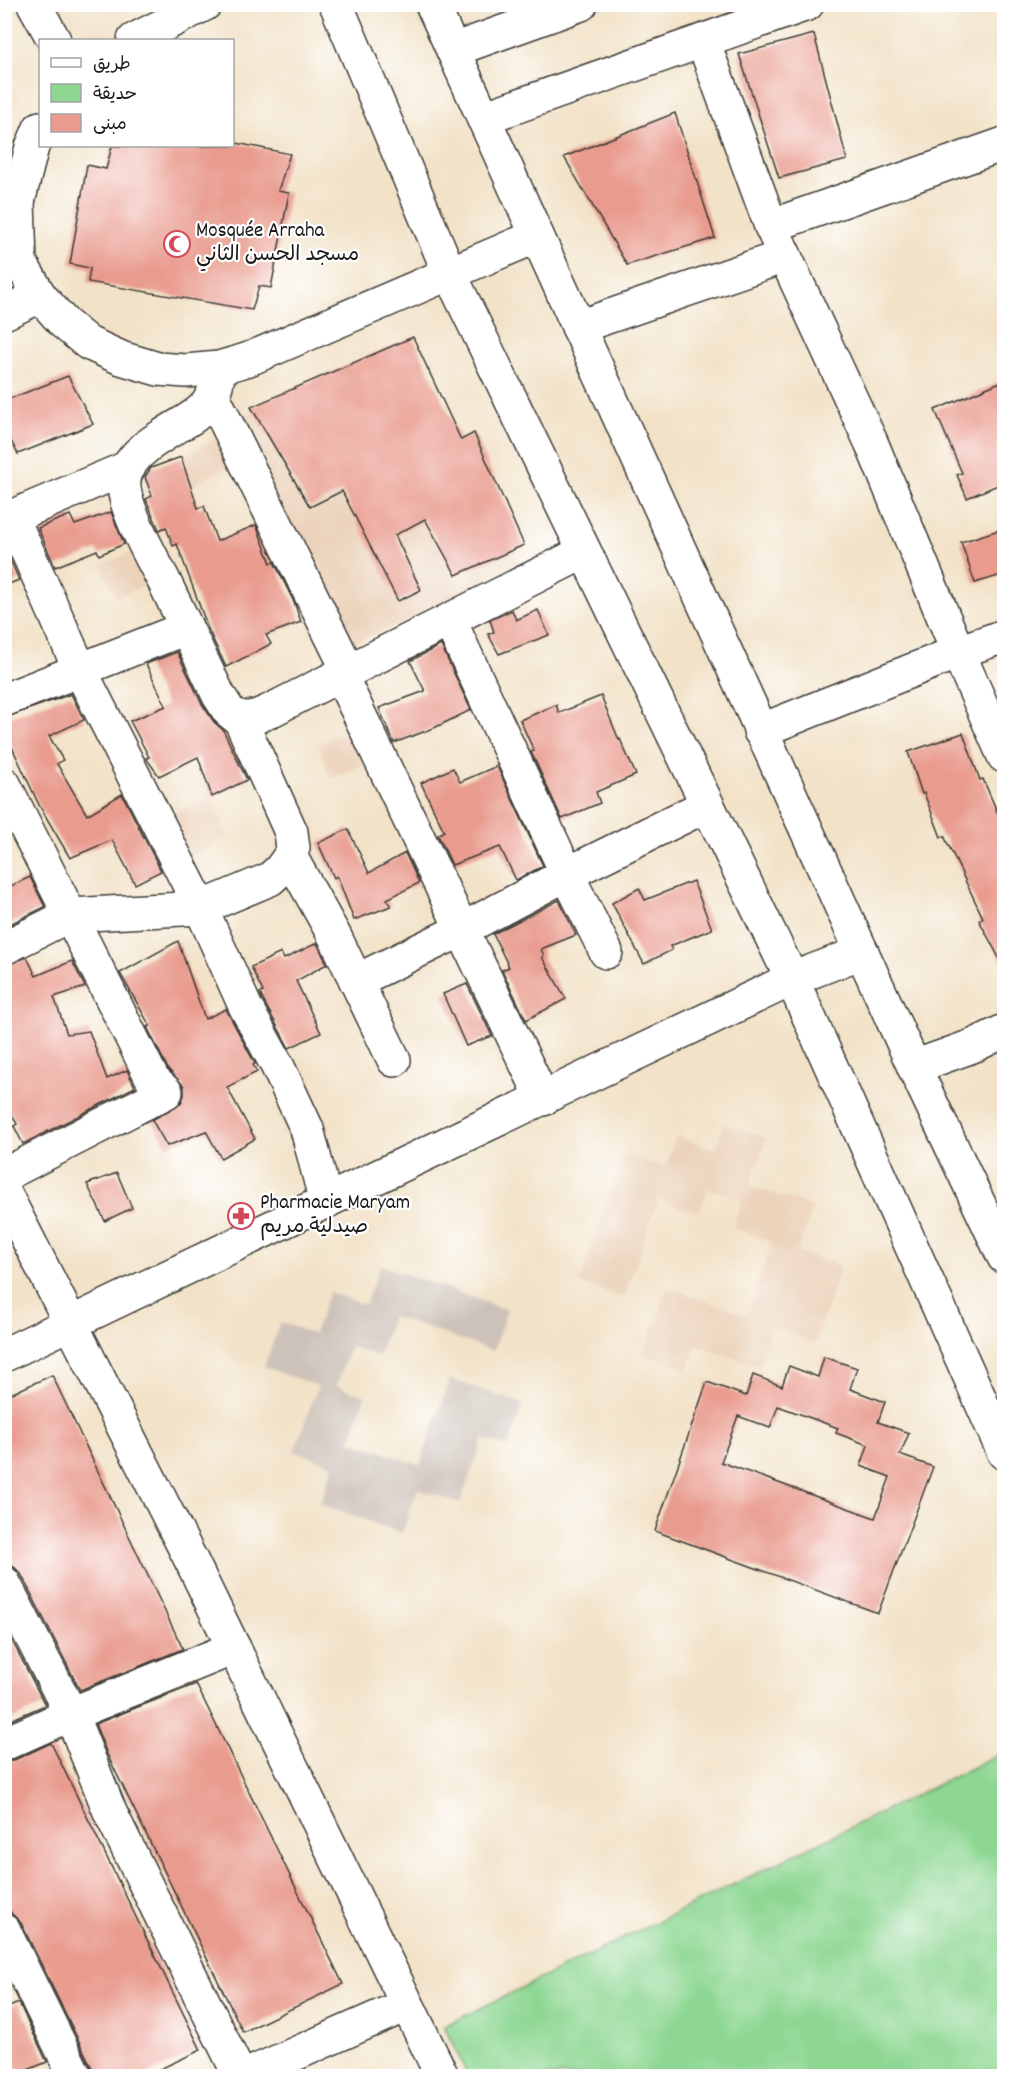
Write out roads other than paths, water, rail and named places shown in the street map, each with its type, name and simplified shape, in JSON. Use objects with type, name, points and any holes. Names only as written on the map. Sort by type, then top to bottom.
[{"type":"street","points":[[34,4],[53,39]]},
{"type":"street","points":[[136,39],[205,4]]},
{"type":"street","points":[[336,4],[449,272],[792,980],[1005,1453]]},
{"type":"street","points":[[432,4],[760,731],[914,1067],[1005,1257]]},
{"type":"street","points":[[453,50],[581,4]]},
{"type":"street","points":[[483,118],[807,4]]},
{"type":"street","points":[[703,41],[771,226],[871,442],[958,652],[1005,756]]},
{"type":"street","points":[[39,130],[32,147],[18,202],[12,266],[64,323],[88,344],[121,358],[158,369],[186,371],[216,382],[344,672],[543,1099]]},
{"type":"street","points":[[771,226],[1005,144]]},
{"type":"street","points":[[537,236],[249,359],[216,382],[207,408],[155,440],[137,456],[124,477],[124,488],[134,520],[219,696],[230,712],[240,718],[250,718],[265,712],[584,552]]},
{"type":"street","points":[[578,327],[784,256]]},
{"type":"street","points":[[4,313],[40,296]]},
{"type":"street","points":[[129,467],[8,518],[80,670],[201,908],[245,1006],[278,1067],[307,1129],[326,1203]]},
{"type":"street","points":[[450,621],[567,874],[606,952]]},
{"type":"street","points":[[4,700],[186,628]]},
{"type":"street","points":[[760,731],[958,652],[1005,636]]},
{"type":"street","points":[[4,948],[70,915],[201,908],[270,879],[280,870],[293,848],[291,832],[240,718]]},
{"type":"street","points":[[4,784],[153,1080],[165,1092],[4,1175]]},
{"type":"street","points":[[356,981],[707,805]]},
{"type":"street","points":[[290,856],[312,892],[394,1060]]},
{"type":"street","points":[[4,1355],[792,980],[862,952]]},
{"type":"street","points":[[914,1067],[975,1045],[1005,1031]]},
{"type":"street","points":[[4,1192],[70,1325],[139,1455],[442,2076]]},
{"type":"street","points":[[4,1584],[71,1714],[110,1812],[242,2076],[406,2005]]},
{"type":"street","points":[[4,1744],[71,1714],[234,1648]]},
{"type":"street","points":[[4,1932],[75,2076]]},
{"type":"place","name":"Mosquée Arraha مسجد الحسن الثاني","points":[[177,244]]},
{"type":"place","name":"Pharmacie Maryam صيدلية مريم","points":[[241,1216]]}]
